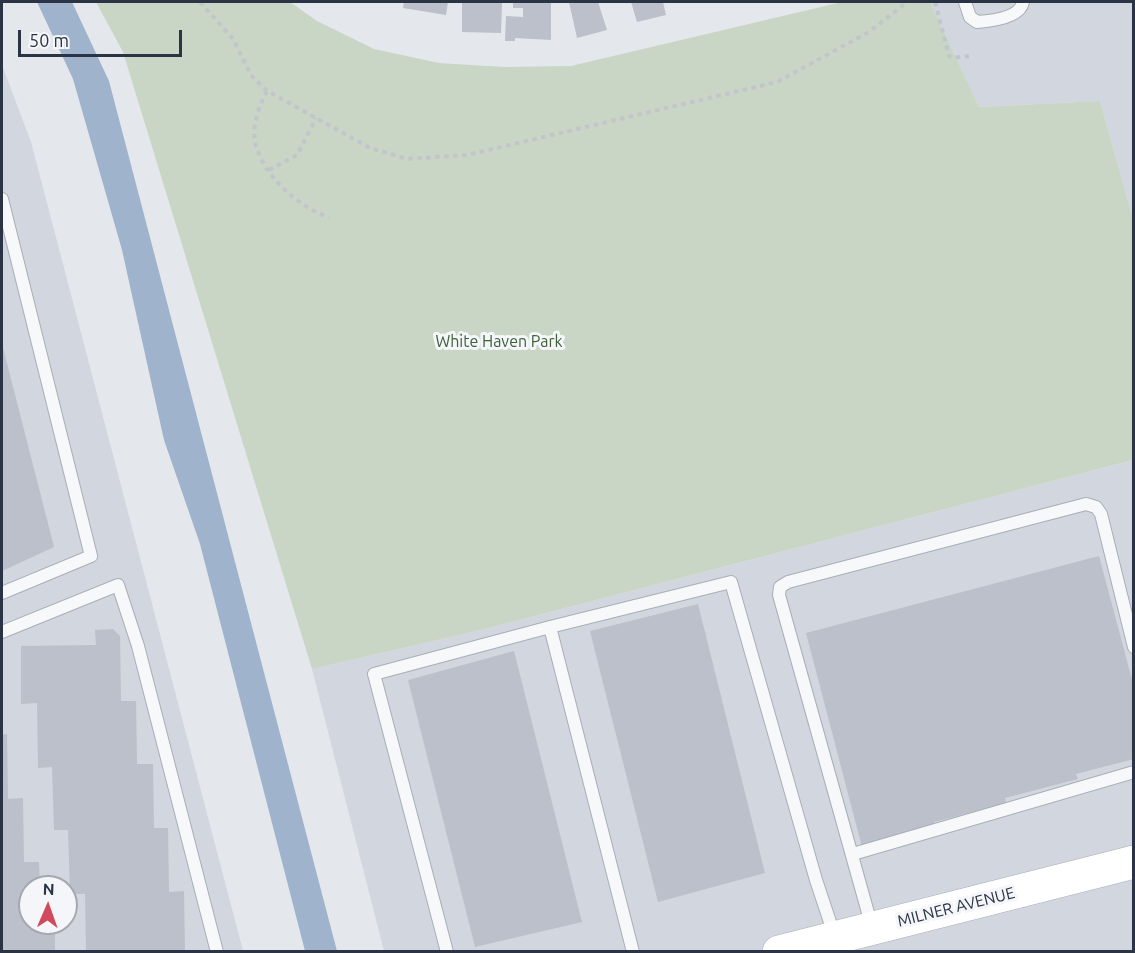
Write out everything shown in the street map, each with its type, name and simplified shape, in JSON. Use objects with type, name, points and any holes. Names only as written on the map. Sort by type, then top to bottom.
[{"type":"main road","name":"MILNER AVENUE","points":[[779,951],[1134,862]]},
{"type":"lane","points":[[965,2],[970,17],[976,22],[1015,14],[1020,10],[1023,2]]},
{"type":"lane","points":[[2,199],[91,556],[2,593]]},
{"type":"lane","points":[[872,928],[779,595],[780,587],[788,582],[1086,504],[1096,507],[1101,514],[1134,647]]},
{"type":"lane","points":[[447,951],[374,674],[730,582],[816,880],[835,938]]},
{"type":"lane","points":[[2,632],[118,585],[138,646],[217,951]]},
{"type":"lane","points":[[550,627],[633,951]]},
{"type":"lane","points":[[853,854],[1134,772]]},
{"type":"path","points":[[200,2],[232,39],[250,75],[267,91],[370,148],[407,159],[466,155],[777,82],[869,32],[907,2]]},
{"type":"path","points":[[935,2],[949,56],[953,58],[969,56]]},
{"type":"path","points":[[267,91],[258,113],[255,134],[257,149],[269,170],[299,203],[329,217]]},
{"type":"path","points":[[269,170],[297,155],[316,118]]},
{"type":"shaded area","points":[[930,2],[1133,2],[1133,219],[1100,101],[979,107]]},
{"type":"shaded area","points":[[2,65],[31,142],[243,951],[2,951]]},
{"type":"shaded area","points":[[1133,460],[1133,951],[384,951],[312,669],[481,630]]},
{"type":"green space","name":"White Haven Park","points":[[96,2],[290,2],[317,21],[374,49],[439,63],[504,67],[571,66],[842,2],[930,2],[979,107],[1100,101],[1133,219],[1133,460],[481,630],[312,669],[123,52]]},
{"type":"water","points":[[37,2],[72,2],[109,81],[337,951],[305,951],[200,544],[164,440],[122,250],[73,79]]},
{"type":"building","points":[[404,2],[448,2],[446,15],[403,8]]},
{"type":"building","points":[[462,2],[502,2],[501,33],[462,32]]},
{"type":"building","points":[[513,2],[551,2],[551,40],[515,38],[515,41],[505,41],[506,16],[523,17],[523,8],[513,8]]},
{"type":"building","points":[[569,2],[598,2],[607,30],[577,38]]},
{"type":"building","points":[[631,2],[663,2],[666,15],[637,22]]},
{"type":"building","points":[[2,344],[54,547],[2,571]]},
{"type":"building","points":[[1099,556],[1134,687],[1134,759],[1076,774],[1078,779],[1005,798],[1006,803],[934,822],[935,828],[862,847],[806,633]]},
{"type":"building","points":[[698,604],[765,873],[658,902],[590,631]]},
{"type":"building","points":[[113,629],[120,636],[121,701],[136,701],[137,764],[153,764],[154,828],[168,828],[169,892],[184,891],[185,952],[86,952],[85,894],[78,894],[78,875],[69,875],[68,830],[54,830],[52,767],[38,768],[37,703],[21,704],[21,646],[96,645],[95,630]]},
{"type":"building","points":[[514,651],[582,922],[475,947],[408,680]]},
{"type":"building","points":[[7,734],[8,799],[23,798],[24,862],[39,862],[40,875],[18,875],[18,935],[55,935],[55,952],[2,952],[2,735]]}]
